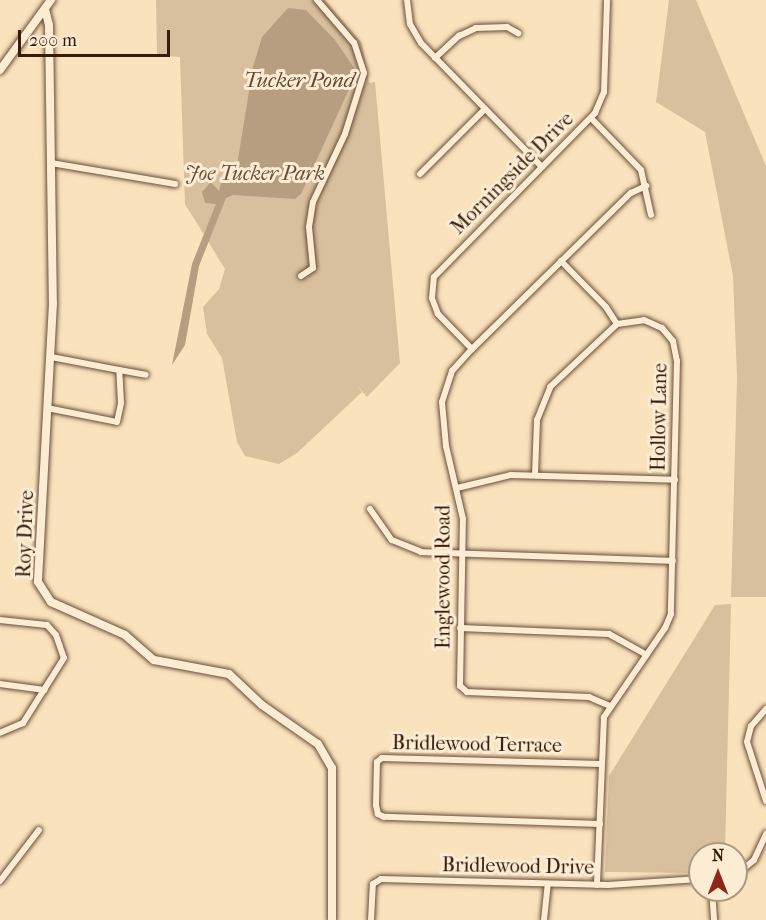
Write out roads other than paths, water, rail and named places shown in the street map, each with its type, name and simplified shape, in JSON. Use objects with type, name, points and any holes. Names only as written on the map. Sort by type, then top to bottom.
[{"type":"street","points":[[0,70],[51,0]]},
{"type":"street","points":[[301,276],[309,274],[314,264],[309,230],[313,202],[345,134],[364,73],[354,43],[317,0]]},
{"type":"street","points":[[407,0],[413,30],[435,58],[542,166]]},
{"type":"street","name":"Morningside Drive","points":[[472,349],[438,315],[432,298],[434,277],[591,118],[604,92],[607,0]]},
{"type":"street","name":"Roy Drive","points":[[45,9],[49,25],[51,357],[38,568],[42,591],[56,605],[125,635],[154,660],[229,674],[268,710],[299,727],[318,744],[332,768],[332,920]]},
{"type":"street","points":[[435,58],[459,36],[476,27],[507,27],[518,33]]},
{"type":"street","points":[[420,174],[485,109]]},
{"type":"street","points":[[591,118],[638,167],[646,186],[651,214]]},
{"type":"street","points":[[51,163],[175,184]]},
{"type":"street","name":"Englewood Road","points":[[610,706],[583,696],[464,690],[459,682],[463,554],[458,488],[446,446],[442,402],[452,371],[472,349],[631,193],[646,186]]},
{"type":"street","points":[[535,475],[537,420],[546,393],[617,324],[606,307],[561,261]]},
{"type":"street","name":"Hollow Lane","points":[[610,706],[647,655],[670,617],[675,480],[675,346],[654,323],[631,320],[617,324]]},
{"type":"street","points":[[51,357],[146,375]]},
{"type":"street","points":[[47,408],[117,422],[121,394],[119,370]]},
{"type":"street","points":[[458,488],[501,476],[675,480]]},
{"type":"street","points":[[370,509],[386,534],[404,548],[463,554],[673,561]]},
{"type":"street","points":[[0,620],[41,622],[52,629],[63,661],[20,727],[0,733]]},
{"type":"street","points":[[460,628],[609,634],[647,655]]},
{"type":"street","points":[[0,684],[45,690]]},
{"type":"street","points":[[597,885],[603,725],[610,706]]},
{"type":"street","points":[[766,709],[751,726],[747,742],[766,801]]},
{"type":"street","name":"Bridlewood Terrace","points":[[600,824],[384,817],[378,814],[376,805],[377,762],[382,758],[601,764]]},
{"type":"street","points":[[0,881],[39,830]]},
{"type":"street","points":[[748,866],[752,863],[766,834]]},
{"type":"street","name":"Bridlewood Drive","points":[[371,920],[373,884],[381,879],[597,885],[688,880]]},
{"type":"street","points":[[544,918],[548,884]]},
{"type":"street","points":[[713,902],[714,920]]},
{"type":"water","name":"Tucker Pond","points":[[288,8],[306,10],[335,40],[357,72],[301,194],[295,199],[233,195],[226,198],[199,266],[185,345],[172,365],[192,264],[216,204],[205,203],[202,192],[211,182],[219,191],[221,183],[236,171],[253,67],[262,37]]},
{"type":"park label","name":"Joe Tucker Park","points":[[255,173]]}]
